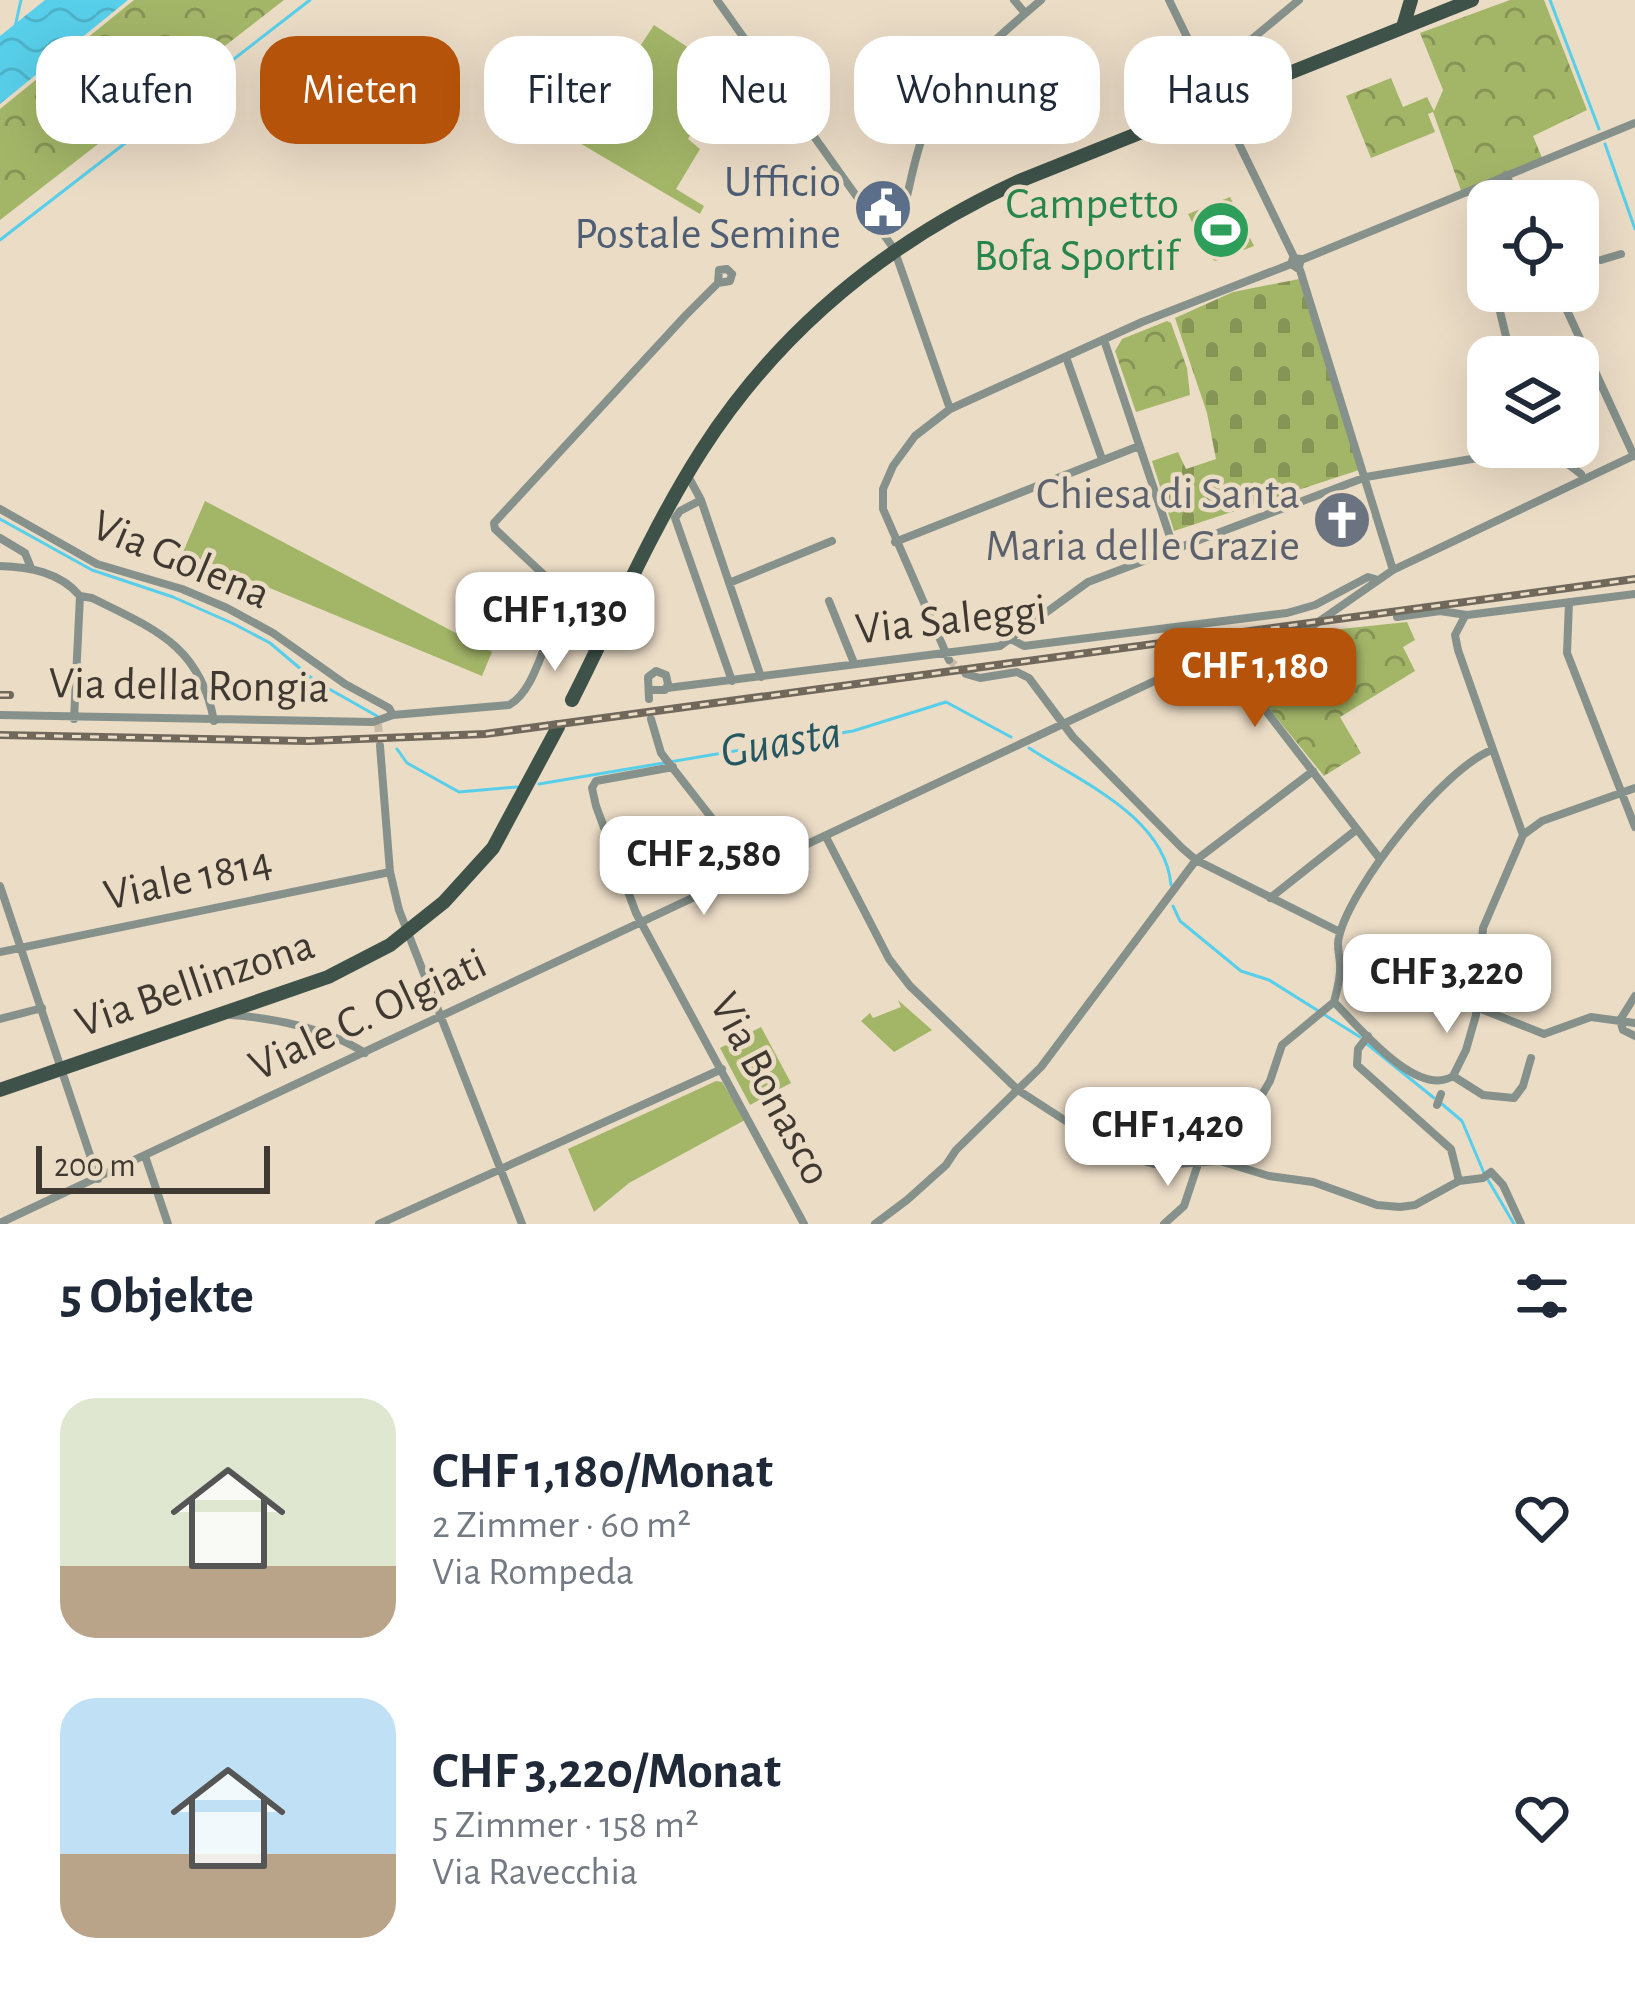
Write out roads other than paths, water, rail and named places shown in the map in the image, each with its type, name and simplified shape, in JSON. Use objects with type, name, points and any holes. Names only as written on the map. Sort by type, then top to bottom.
[{"type":"main road","points":[[1403,27],[1414,0],[1429,11]]},
{"type":"main road","points":[[1292,71],[1403,27],[1429,11],[1472,0]]},
{"type":"main road","points":[[572,700],[687,475],[732,407],[792,336],[894,249],[953,213],[1124,139]]},
{"type":"main road","name":"Via Bellinzona","points":[[0,1090],[328,976],[367,959],[407,933],[456,891],[493,848],[558,727]]},
{"type":"street","points":[[717,0],[894,249],[950,409]]},
{"type":"street","points":[[1014,0],[1025,14]]},
{"type":"street","points":[[907,196],[924,134],[939,105],[1041,0]]},
{"type":"street","points":[[1169,0],[1186,36]]},
{"type":"street","points":[[1256,36],[1299,0]]},
{"type":"street","points":[[1495,180],[1635,123]]},
{"type":"street","points":[[1238,144],[1297,262],[1393,570]]},
{"type":"street","points":[[1506,175],[1508,180]]},
{"type":"street","points":[[946,657],[883,509],[885,484],[915,436],[950,409],[1104,340],[1467,193]]},
{"type":"street","points":[[1601,260],[1621,254]]},
{"type":"street","points":[[606,633],[494,523],[718,283]]},
{"type":"street","points":[[1377,579],[1635,456],[1568,312]]},
{"type":"street","points":[[1104,340],[1173,547]]},
{"type":"street","points":[[1066,357],[1102,459]]},
{"type":"street","points":[[896,542],[1139,446]]},
{"type":"street","points":[[1011,639],[1088,582],[1173,547],[1366,477],[1467,460]]},
{"type":"street","points":[[1573,468],[1581,474]]},
{"type":"street","points":[[687,475],[701,500],[761,677]]},
{"type":"street","points":[[701,500],[675,518],[733,681]]},
{"type":"street","name":"Via Golena","points":[[0,509],[97,564],[182,589],[273,632],[344,684],[389,708],[393,716]]},
{"type":"street","points":[[0,538],[25,553],[31,568]]},
{"type":"street","points":[[730,584],[832,541]]},
{"type":"street","points":[[0,566],[31,568],[73,587],[80,596],[74,719]]},
{"type":"street","name":"Via Saleggi","points":[[667,688],[668,678],[656,671],[647,680],[650,694],[854,663],[946,657],[992,648],[1011,639],[1024,646],[1287,613],[1315,605],[1368,578],[1377,579]]},
{"type":"street","name":"Viale C. Olgiati","points":[[0,1224],[1195,662],[1298,636],[1377,579]]},
{"type":"street","points":[[1397,617],[1440,611],[1466,615],[1635,594]]},
{"type":"street","points":[[80,596],[96,599],[175,642],[214,721]]},
{"type":"street","points":[[393,716],[508,705],[523,694],[569,598]]},
{"type":"street","points":[[1569,601],[1567,653],[1635,827]]},
{"type":"street","points":[[829,602],[854,663]]},
{"type":"street","points":[[1466,615],[1458,627],[1457,650],[1523,835]]},
{"type":"street","points":[[1222,654],[1380,859]]},
{"type":"street","points":[[966,674],[978,679],[1013,671],[1024,674],[1063,724],[1196,860],[1340,932]]},
{"type":"street","name":"Via della Rongia","points":[[0,715],[378,722],[393,716]]},
{"type":"street","points":[[651,719],[661,753],[754,871]]},
{"type":"street","points":[[380,746],[390,872],[407,933],[521,1224]]},
{"type":"street","points":[[1239,1165],[1244,1125],[1270,1081],[1278,1051],[1327,1008],[1340,971],[1340,932],[1380,859],[1424,805],[1468,763],[1492,750]]},
{"type":"street","name":"Via Bonasco","points":[[672,765],[593,783],[612,854],[643,922],[804,1224]]},
{"type":"street","points":[[874,1224],[946,1165],[1042,1067],[1196,860],[1313,771]]},
{"type":"street","points":[[1327,1008],[1441,1094],[1466,1050],[1476,1007],[1483,928],[1523,835],[1543,821],[1635,788]]},
{"type":"street","points":[[1270,898],[1356,830]]},
{"type":"street","points":[[826,837],[896,970],[1018,1090],[1117,1154],[1158,1165],[1199,1161],[1239,1165],[1269,1176],[1313,1182],[1383,1207],[1415,1205],[1459,1181],[1488,1174],[1503,1185],[1522,1224]]},
{"type":"street","name":"Viale 1814","points":[[0,952],[390,872]]},
{"type":"street","points":[[0,886],[98,1179]]},
{"type":"street","points":[[1635,996],[1620,1020],[1623,1030],[1635,1036]]},
{"type":"street","points":[[0,1019],[42,1007]]},
{"type":"street","points":[[1476,1007],[1544,1034],[1591,1017],[1635,1023]]},
{"type":"street","points":[[218,1014],[266,1019],[334,1037],[366,1053]]},
{"type":"street","points":[[334,1037],[348,1051],[342,1063]]},
{"type":"street","points":[[1365,1040],[1357,1065],[1451,1150],[1459,1181]]},
{"type":"street","points":[[1453,1076],[1483,1095],[1514,1097],[1532,1058]]},
{"type":"street","points":[[380,1224],[722,1069]]},
{"type":"street","points":[[146,1156],[168,1224]]},
{"type":"street","points":[[1164,1224],[1184,1206],[1199,1161]]},
{"type":"water","points":[[45,0],[128,0],[84,36],[36,36],[36,75],[0,104],[0,36]]},
{"type":"waterway","points":[[15,27],[21,0]]},
{"type":"waterway","points":[[0,240],[310,0]]},
{"type":"waterway","points":[[1550,0],[1599,129]]},
{"type":"waterway","points":[[1605,144],[1635,229]]},
{"type":"waterway","name":"Guasta","points":[[0,519],[92,570],[234,624],[270,643],[315,681],[377,716]]},
{"type":"waterway","name":"Guasta","points":[[539,784],[853,731],[946,702],[1011,737]]},
{"type":"waterway","name":"Guasta","points":[[1029,748],[1095,788],[1137,821],[1154,840],[1171,885]]},
{"type":"waterway","points":[[397,749],[407,763],[459,792],[517,787]]},
{"type":"waterway","name":"Guasta","points":[[1173,906],[1180,921],[1241,971],[1269,980],[1360,1037]]},
{"type":"waterway","name":"Guasta","points":[[1367,1044],[1434,1098]]},
{"type":"waterway","name":"Guasta","points":[[1442,1104],[1462,1121],[1484,1173],[1514,1224]]},
{"type":"tunnel","points":[[949,660],[966,674]]},
{"type":"tunnel","points":[[378,724],[380,746]]},
{"type":"railway","points":[[0,735],[309,741],[485,734],[1635,579]]},
{"type":"railway","points":[[0,695],[10,695]]},
{"type":"place","name":"Ufficio Postale Semine","points":[[883,208]]},
{"type":"place","name":"Campetto Bofa Sportif","points":[[1221,230]]},
{"type":"place","name":"Chiesa di Santa Maria delle Grazie","points":[[1342,520]]}]
